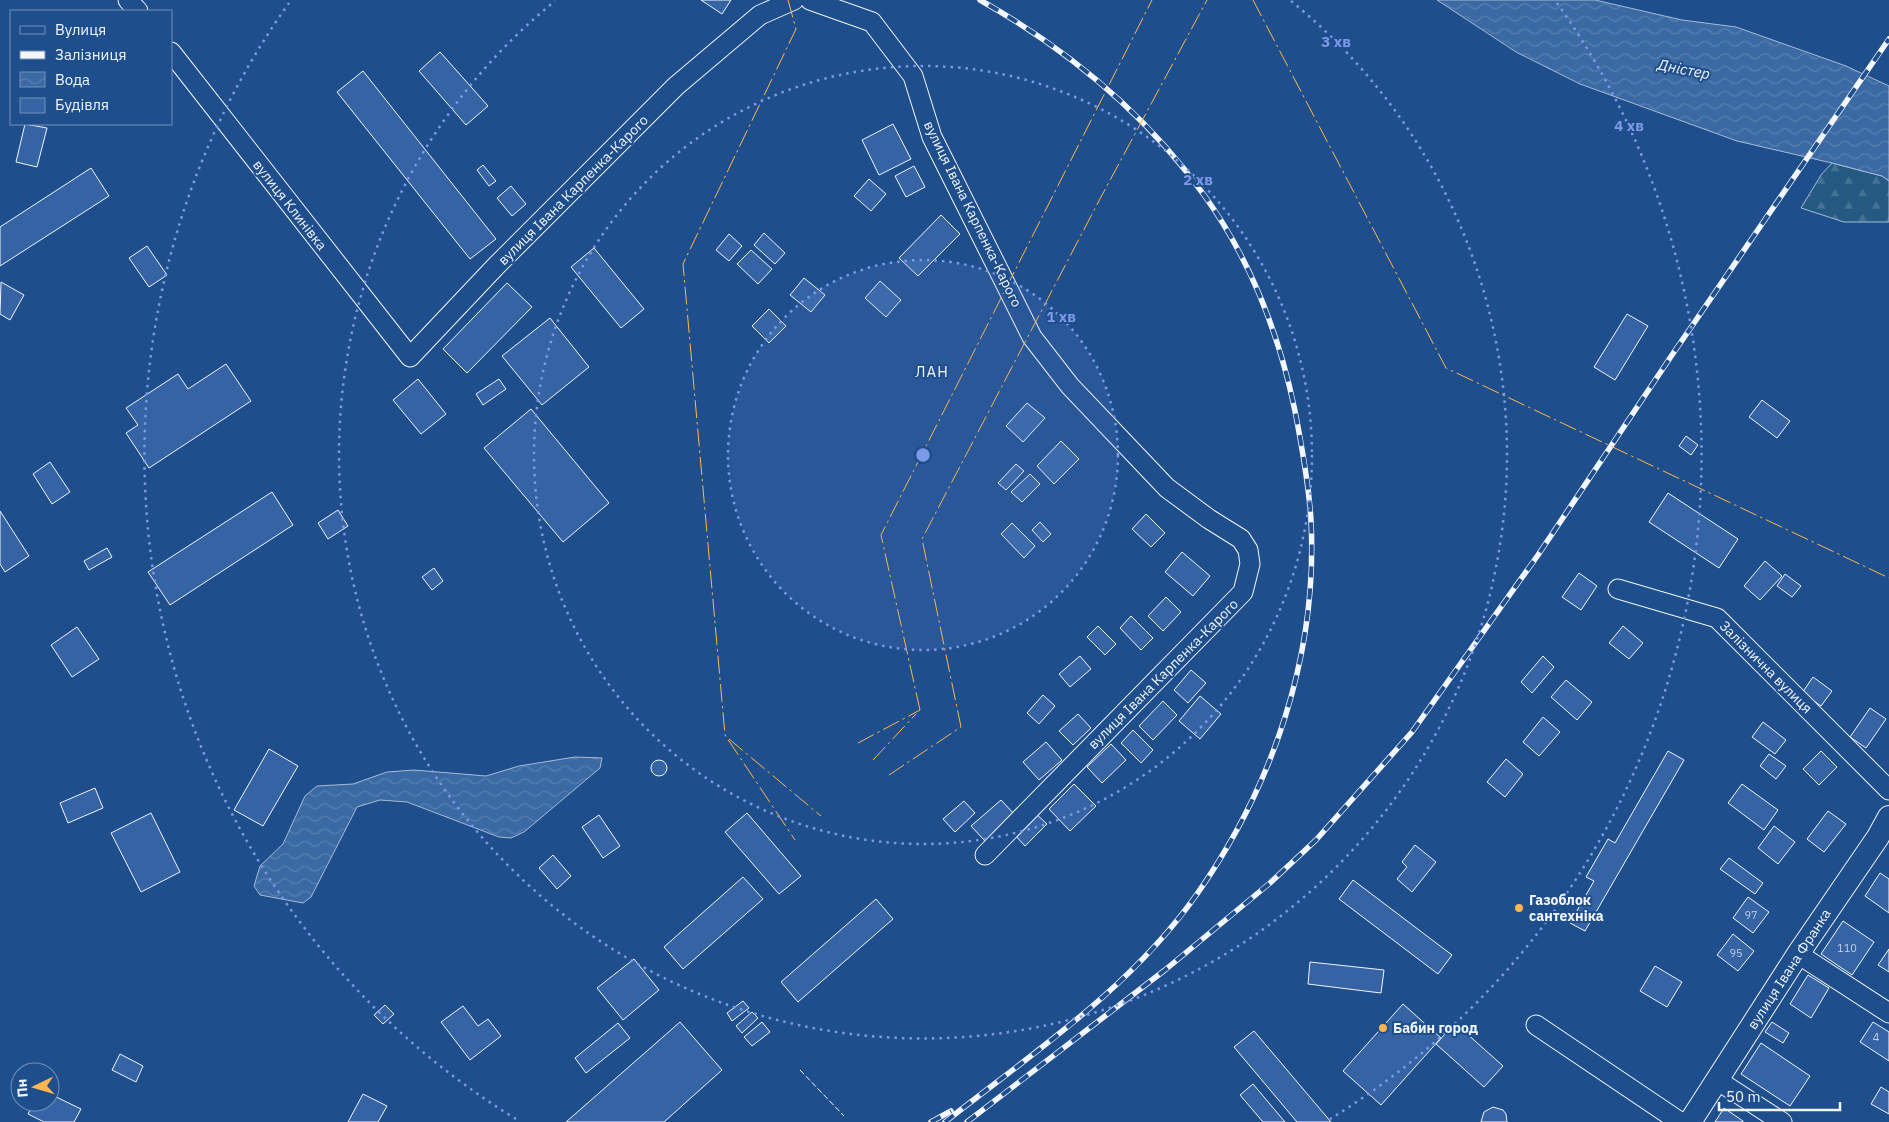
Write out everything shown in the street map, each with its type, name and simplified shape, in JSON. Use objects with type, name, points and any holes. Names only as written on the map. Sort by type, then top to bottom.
[{"type":"main road","name":"вулиця Івана Франка","points":[[1690,1122],[1798,954],[1889,818]]},
{"type":"street","points":[[128,0],[137,10]]},
{"type":"street","name":"вулиця Івана Карпенка-Карого","points":[[410,357],[496,266],[676,86],[760,15],[794,0]]},
{"type":"street","name":"вулиця Івана Карпенка-Карого","points":[[810,0],[872,22],[913,76],[932,137],[1032,337],[1070,386],[1167,488],[1209,519],[1241,538],[1248,550],[1250,564],[1243,592],[985,855]]},
{"type":"street","name":"вулиця Клинівка","points":[[172,53],[410,357]]},
{"type":"street","name":"Залізнична вулиця","points":[[1618,589],[1717,618],[1889,790]]},
{"type":"street","points":[[1798,954],[1889,1014]]},
{"type":"street","points":[[1536,1025],[1680,1122]]},
{"type":"street","points":[[1717,1080],[1782,1122]]},
{"type":"green space","points":[[1832,163],[1882,176],[1889,181],[1889,222],[1844,222],[1801,208],[1821,175]]},
{"type":"water","name":"Дністер","points":[[1437,0],[1595,0],[1682,20],[1736,27],[1846,66],[1889,86],[1889,181],[1882,176],[1737,141],[1580,84],[1516,52]]},
{"type":"water","points":[[575,757],[602,758],[600,768],[524,832],[511,838],[499,837],[407,802],[380,800],[357,807],[311,897],[303,903],[260,895],[254,886],[260,866],[283,844],[305,796],[317,786],[353,784],[387,772],[414,770],[486,776],[519,766]]},
{"type":"building","points":[[701,0],[731,0],[722,14]]},
{"type":"building","points":[[440,52],[488,106],[466,125],[419,71]]},
{"type":"building","points":[[363,71],[496,239],[470,259],[337,92]]},
{"type":"building","points":[[893,124],[911,159],[879,175],[862,140]]},
{"type":"building","points":[[25,125],[47,128],[37,167],[16,162]]},
{"type":"building","points":[[483,165],[496,181],[489,186],[477,170]]},
{"type":"building","points":[[914,166],[925,187],[906,197],[895,176]]},
{"type":"building","points":[[91,168],[109,196],[0,266],[0,227]]},
{"type":"building","points":[[869,179],[886,194],[871,211],[854,196]]},
{"type":"building","points":[[511,186],[526,204],[512,216],[497,198]]},
{"type":"building","points":[[941,215],[960,234],[918,276],[899,258]]},
{"type":"building","points":[[764,233],[785,253],[775,264],[754,245]]},
{"type":"building","points":[[729,234],[742,246],[729,261],[716,250]]},
{"type":"building","points":[[147,246],[167,275],[149,287],[129,258]]},
{"type":"building","points":[[594,248],[644,309],[621,328],[571,267]]},
{"type":"building","points":[[751,250],[772,269],[758,284],[737,264]]},
{"type":"building","points":[[804,278],[825,295],[811,312],[790,295]]},
{"type":"building","points":[[880,281],[901,300],[886,317],[865,298]]},
{"type":"building","points":[[1,282],[24,295],[10,320],[0,314]]},
{"type":"building","points":[[507,283],[532,307],[467,373],[443,349]]},
{"type":"building","points":[[769,309],[786,326],[769,343],[752,326]]},
{"type":"building","points":[[1627,314],[1648,326],[1615,380],[1594,367]]},
{"type":"building","points":[[550,318],[589,367],[542,405],[502,356]]},
{"type":"building","points":[[226,364],[251,401],[149,468],[126,433],[138,425],[126,408],[178,374],[188,389]]},
{"type":"building","points":[[418,379],[446,414],[421,434],[393,400]]},
{"type":"building","points":[[499,379],[506,389],[483,405],[476,394]]},
{"type":"building","points":[[1762,400],[1790,421],[1777,438],[1749,417]]},
{"type":"building","points":[[1027,403],[1045,418],[1023,442],[1006,426]]},
{"type":"building","points":[[531,409],[609,503],[563,542],[484,448]]},
{"type":"building","points":[[1686,436],[1698,445],[1691,455],[1679,446]]},
{"type":"building","points":[[1061,441],[1079,459],[1054,484],[1037,466]]},
{"type":"building","points":[[50,462],[70,492],[52,504],[33,474]]},
{"type":"building","points":[[1016,464],[1024,471],[1006,490],[998,483]]},
{"type":"building","points":[[1030,474],[1040,484],[1022,502],[1011,492]]},
{"type":"building","points":[[272,492],[293,525],[170,605],[148,572]]},
{"type":"building","points":[[1668,493],[1738,539],[1719,568],[1649,522]]},
{"type":"building","points":[[338,510],[348,526],[328,539],[318,523]]},
{"type":"building","points":[[0,511],[29,556],[5,572],[0,564]]},
{"type":"building","points":[[1146,514],[1165,533],[1151,547],[1132,529]]},
{"type":"building","points":[[1040,522],[1051,534],[1043,542],[1032,530]]},
{"type":"building","points":[[1012,523],[1035,546],[1024,558],[1001,534]]},
{"type":"building","points":[[107,548],[112,557],[89,570],[84,561]]},
{"type":"building","points":[[1182,552],[1210,576],[1193,596],[1165,572]]},
{"type":"building","points":[[1765,561],[1782,576],[1760,600],[1744,586]]},
{"type":"building","points":[[434,568],[443,581],[432,590],[422,577]]},
{"type":"building","points":[[1579,573],[1597,586],[1581,610],[1562,597]]},
{"type":"building","points":[[1785,574],[1801,586],[1792,597],[1777,586]]},
{"type":"building","points":[[1166,597],[1181,612],[1163,631],[1148,616]]},
{"type":"building","points":[[1131,616],[1153,638],[1141,650],[1120,628]]},
{"type":"building","points":[[1098,626],[1116,644],[1105,655],[1087,637]]},
{"type":"building","points":[[1623,626],[1643,643],[1629,659],[1609,643]]},
{"type":"building","points":[[77,627],[99,659],[72,677],[51,645]]},
{"type":"building","points":[[1080,656],[1091,669],[1070,687],[1059,674]]},
{"type":"building","points":[[1543,656],[1554,667],[1532,693],[1521,682]]},
{"type":"building","points":[[1191,670],[1206,683],[1188,703],[1174,690]]},
{"type":"building","points":[[1813,677],[1832,691],[1821,706],[1802,693]]},
{"type":"building","points":[[1566,680],[1592,702],[1577,720],[1551,697]]},
{"type":"building","points":[[1043,695],[1055,706],[1039,724],[1027,713]]},
{"type":"building","points":[[1200,696],[1221,714],[1200,739],[1179,721]]},
{"type":"building","points":[[1163,701],[1177,715],[1153,740],[1139,726]]},
{"type":"building","points":[[1870,708],[1886,719],[1866,748],[1850,737]]},
{"type":"building","points":[[1078,714],[1091,728],[1073,745],[1059,731]]},
{"type":"building","points":[[1543,717],[1560,732],[1539,756],[1523,742]]},
{"type":"building","points":[[1763,722],[1786,740],[1775,754],[1752,737]]},
{"type":"building","points":[[1133,730],[1153,750],[1141,763],[1121,743]]},
{"type":"building","points":[[1046,742],[1062,760],[1039,780],[1023,762]]},
{"type":"building","points":[[1111,744],[1126,760],[1102,783],[1087,767]]},
{"type":"building","points":[[269,749],[298,766],[263,826],[234,810]]},
{"type":"building","points":[[1668,751],[1684,760],[1585,931],[1570,923],[1594,881],[1586,877],[1608,839],[1615,843]]},
{"type":"building","points":[[1821,751],[1837,767],[1819,785],[1803,769]]},
{"type":"building","points":[[1769,754],[1786,766],[1776,779],[1760,766]]},
{"type":"building","points":[[1506,759],[1523,774],[1505,797],[1487,782]]},
{"type":"building","points":[[656,760],[662,760],[667,765],[665,774],[656,776],[651,771],[651,765]]},
{"type":"building","points":[[1074,784],[1096,806],[1070,831],[1049,809]]},
{"type":"building","points":[[1742,784],[1778,810],[1764,830],[1728,803]]},
{"type":"building","points":[[95,788],[103,808],[68,823],[60,803]]},
{"type":"building","points":[[1001,800],[1015,815],[985,841],[971,826]]},
{"type":"building","points":[[964,801],[975,813],[955,832],[943,819]]},
{"type":"building","points":[[1828,811],[1846,824],[1824,852],[1807,839]]},
{"type":"building","points":[[151,813],[180,872],[141,892],[111,833]]},
{"type":"building","points":[[747,813],[801,876],[779,894],[725,832]]},
{"type":"building","points":[[1035,813],[1047,824],[1025,846],[1014,834]]},
{"type":"building","points":[[599,815],[620,846],[603,858],[582,827]]},
{"type":"building","points":[[1774,826],[1795,842],[1778,864],[1758,848]]},
{"type":"building","points":[[1415,845],[1436,862],[1412,892],[1397,879],[1407,867],[1402,862]]},
{"type":"building","points":[[553,855],[571,876],[557,889],[539,868]]},
{"type":"building","points":[[1729,858],[1763,883],[1755,894],[1720,869]]},
{"type":"building","points":[[1880,873],[1889,879],[1889,913],[1865,896]]},
{"type":"building","points":[[743,877],[763,899],[683,969],[664,947]]},
{"type":"building","points":[[1353,880],[1452,955],[1438,974],[1339,899]]},
{"type":"building","points":[[1748,897],[1769,912],[1753,933],[1733,918]]},
{"type":"building","points":[[876,899],[893,919],[798,1002],[781,982]]},
{"type":"building","points":[[1843,921],[1874,942],[1852,975],[1821,954]]},
{"type":"building","points":[[1733,934],[1754,951],[1738,971],[1717,955]]},
{"type":"building","points":[[1889,949],[1889,972],[1878,965]]},
{"type":"building","points":[[634,959],[659,990],[623,1020],[597,988]]},
{"type":"building","points":[[1310,962],[1384,970],[1381,993],[1308,984]]},
{"type":"building","points":[[1655,966],[1682,982],[1667,1007],[1640,991]]},
{"type":"building","points":[[1808,975],[1829,988],[1811,1018],[1790,1004]]},
{"type":"building","points":[[743,1001],[749,1008],[732,1021],[727,1013]]},
{"type":"building","points":[[1403,1004],[1441,1038],[1381,1105],[1343,1071]]},
{"type":"building","points":[[385,1005],[394,1014],[383,1024],[374,1015]]},
{"type":"building","points":[[463,1006],[478,1026],[488,1019],[501,1036],[470,1060],[441,1022]]},
{"type":"building","points":[[752,1012],[758,1018],[742,1033],[736,1026]]},
{"type":"building","points":[[680,1022],[722,1070],[664,1122],[566,1122]]},
{"type":"building","points":[[762,1022],[770,1032],[752,1046],[744,1037]]},
{"type":"building","points":[[1772,1022],[1789,1033],[1783,1043],[1765,1032]]},
{"type":"building","points":[[1873,1022],[1889,1032],[1889,1061],[1860,1042]]},
{"type":"building","points":[[618,1023],[630,1038],[586,1073],[575,1058]]},
{"type":"building","points":[[1455,1023],[1503,1066],[1484,1087],[1436,1044]]},
{"type":"building","points":[[1254,1031],[1331,1122],[1297,1122],[1234,1047]]},
{"type":"building","points":[[1761,1043],[1810,1076],[1790,1106],[1741,1074]]},
{"type":"building","points":[[120,1054],[143,1066],[136,1082],[112,1070]]},
{"type":"building","points":[[1253,1084],[1285,1122],[1263,1122],[1240,1095]]},
{"type":"building","points":[[1881,1087],[1889,1092],[1889,1114],[1871,1104]]},
{"type":"building","points":[[363,1094],[387,1106],[378,1122],[348,1122]]},
{"type":"building","points":[[60,1099],[81,1109],[74,1122],[44,1122],[28,1114],[29,1112],[60,1112]]},
{"type":"building","points":[[1493,1107],[1503,1110],[1506,1114],[1507,1122],[1481,1122],[1484,1112]]},
{"type":"building","points":[[1724,1108],[1743,1121],[1743,1122],[1715,1122]]},
{"type":"railway","points":[[945,1122],[1080,1017],[1112,989],[1171,928],[1197,894],[1224,852],[1248,809],[1268,764],[1285,717],[1298,669],[1307,620],[1311,571],[1309,494],[1295,411],[1288,382],[1261,298],[1249,271],[1220,219],[1181,165],[1130,110],[1074,62],[1012,19],[980,0]]},
{"type":"railway","points":[[967,1122],[1165,970],[1270,883],[1316,840],[1412,732],[1538,555],[1672,355],[1889,39]]},
{"type":"railway","points":[[931,1122],[951,1111]]},
{"type":"fence","points":[[800,1070],[844,1116]]},
{"type":"power","points":[[788,0],[796,29],[683,264],[725,735],[795,840]]},
{"type":"power","points":[[920,710],[881,535],[1152,0]]},
{"type":"power","points":[[889,775],[961,727],[922,539],[1101,197],[1207,0]]},
{"type":"power","points":[[1253,0],[1446,368],[1889,578]]},
{"type":"power","points":[[858,743],[920,710]]},
{"type":"power","points":[[873,760],[916,714]]},
{"type":"power","points":[[729,739],[821,816]]},
{"type":"place","name":"Газоблок сантехніка","points":[[1519,908]]},
{"type":"place","name":"Бабин город","points":[[1383,1028]]},
{"type":"district","name":"ЛАН","points":[[932,371]]}]
